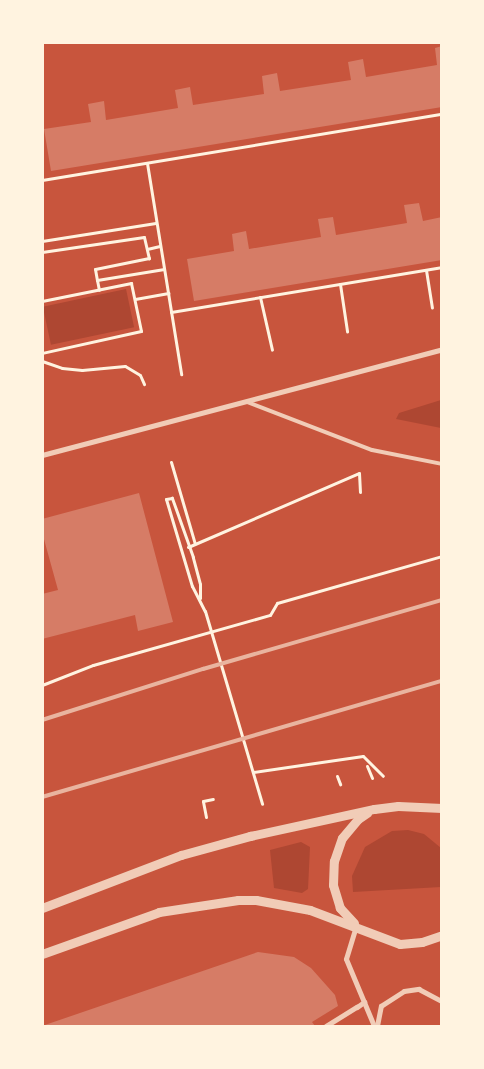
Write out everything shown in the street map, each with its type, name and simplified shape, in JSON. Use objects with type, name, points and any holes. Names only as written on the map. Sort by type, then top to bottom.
[{"type":"street","points":[[42,455],[442,349]]},
{"type":"street","points":[[42,908],[181,855],[264,832],[374,809],[424,807],[442,810]]},
{"type":"street","points":[[356,925],[340,908],[333,885],[334,861],[342,838],[358,819],[374,809]]},
{"type":"street","points":[[42,954],[159,912],[238,900],[256,900],[310,910],[356,925],[377,938],[400,944],[422,942],[442,935]]},
{"type":"street","points":[[356,925],[346,959],[376,1026]]},
{"type":"street","points":[[376,1026],[381,1006],[404,991],[419,989],[442,1001]]},
{"type":"street","points":[[326,1026],[364,1002]]},
{"type":"lane","points":[[247,402],[372,450],[442,464]]},
{"type":"path","points":[[42,180],[442,114]]},
{"type":"path","points":[[147,163],[181,374]]},
{"type":"path","points":[[42,241],[156,223]]},
{"type":"path","points":[[42,252],[144,237],[148,258],[95,269],[99,290]]},
{"type":"path","points":[[147,249],[160,246]]},
{"type":"path","points":[[171,312],[442,267]]},
{"type":"path","points":[[97,280],[164,269]]},
{"type":"path","points":[[426,270],[432,308]]},
{"type":"path","points":[[42,301],[131,283],[141,331],[42,353]]},
{"type":"path","points":[[340,284],[347,331]]},
{"type":"path","points":[[135,299],[168,293]]},
{"type":"path","points":[[260,297],[272,350]]},
{"type":"path","points":[[42,361],[62,368],[82,370],[125,366],[140,375],[144,384]]},
{"type":"path","points":[[171,462],[195,544]]},
{"type":"path","points":[[188,548],[359,473],[360,492]]},
{"type":"path","points":[[200,598],[200,584],[172,498],[166,499],[192,586],[200,598],[262,804]]},
{"type":"path","points":[[42,685],[93,665],[270,615],[277,603],[442,556]]},
{"type":"path","points":[[253,772],[363,756],[383,776]]},
{"type":"path","points":[[367,766],[372,778]]},
{"type":"path","points":[[337,776],[340,784]]},
{"type":"path","points":[[206,817],[203,801],[213,799]]},
{"type":"shaded area","points":[[126,289],[134,327],[51,345],[43,307]]},
{"type":"shaded area","points":[[441,400],[441,428],[396,419],[399,413]]},
{"type":"shaded area","points":[[408,830],[424,834],[441,848],[441,887],[353,892],[352,876],[365,847],[392,831]]},
{"type":"shaded area","points":[[301,842],[310,847],[308,889],[302,893],[274,888],[270,850]]},
{"type":"building","points":[[442,46],[442,107],[51,171],[44,129],[91,122],[88,104],[104,101],[106,120],[178,108],[175,90],[190,87],[193,105],[264,94],[262,76],[277,73],[280,91],[351,80],[348,62],[363,59],[366,77],[437,65],[435,48]]},
{"type":"building","points":[[419,203],[423,221],[442,217],[442,260],[194,301],[187,259],[234,251],[232,234],[246,231],[249,249],[321,237],[318,219],[333,217],[336,235],[407,223],[404,205]]},
{"type":"building","points":[[139,493],[173,622],[138,631],[135,615],[42,639],[42,594],[58,590],[42,532],[42,519]]},
{"type":"building","points":[[258,952],[294,957],[311,968],[335,995],[338,1006],[312,1022],[315,1026],[42,1026]]},
{"type":"railway","points":[[42,720],[203,669],[442,600]]},
{"type":"railway","points":[[42,797],[442,681]]}]
